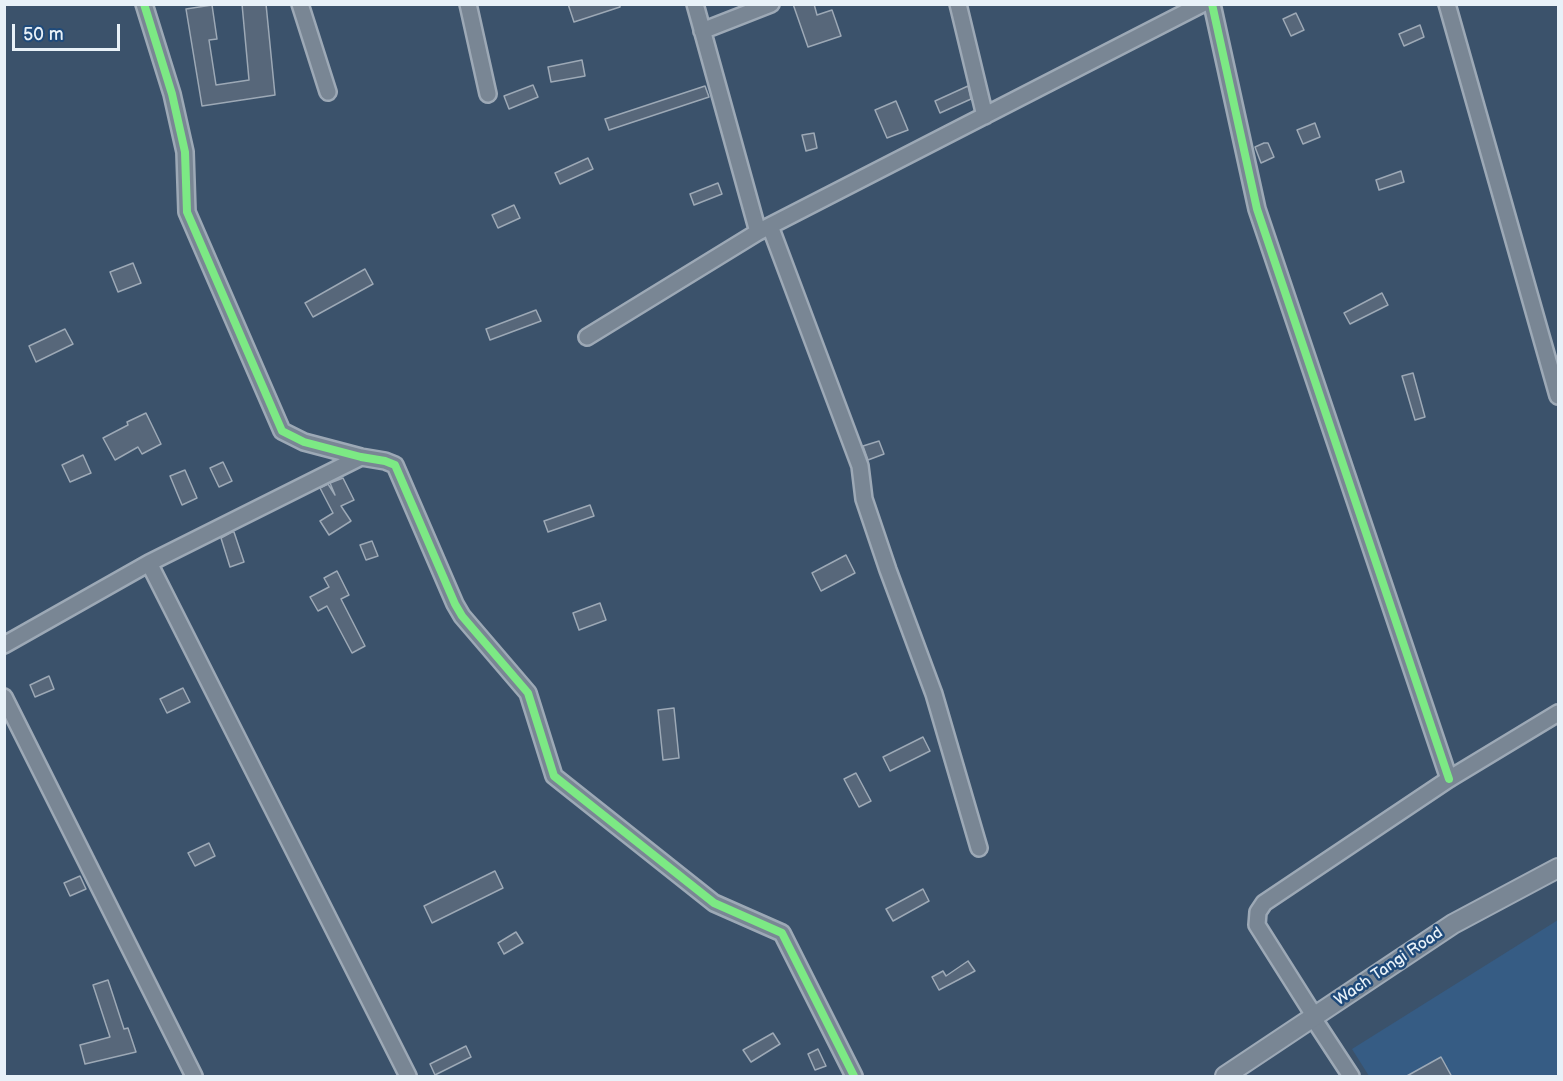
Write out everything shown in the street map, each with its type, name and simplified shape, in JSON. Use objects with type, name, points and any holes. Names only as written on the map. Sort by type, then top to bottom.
[{"type":"main road","name":"Wach Tangi Road","points":[[1225,1077],[1311,1013],[1453,924],[1558,868]]},
{"type":"street","points":[[144,4],[172,94],[185,152],[187,212],[282,431],[304,442],[395,465],[455,604],[462,616],[528,693],[554,776],[714,903],[782,933],[854,1077]]},
{"type":"street","points":[[300,4],[328,92]]},
{"type":"street","points":[[468,4],[488,94]]},
{"type":"street","points":[[695,4],[764,229],[860,466],[864,499],[934,694],[979,848]]},
{"type":"street","points":[[702,31],[771,4]]},
{"type":"street","points":[[958,4],[985,116]]},
{"type":"street","points":[[587,337],[764,229],[1202,4]]},
{"type":"street","points":[[1212,4],[1257,209],[1449,779]]},
{"type":"street","points":[[1447,4],[1558,396]]},
{"type":"street","points":[[4,645],[149,563],[361,457]]},
{"type":"street","points":[[149,563],[408,1077]]},
{"type":"street","points":[[4,697],[194,1077]]},
{"type":"street","points":[[1351,1077],[1257,925],[1258,912],[1264,903],[1449,779],[1558,713]]},
{"type":"shaded area","points":[[1558,920],[1558,1076],[1369,1076],[1352,1049]]},
{"type":"building","points":[[242,4],[266,4],[275,95],[202,106],[186,9],[212,5],[217,39],[209,40],[216,85],[249,80]]},
{"type":"building","points":[[568,4],[620,4],[620,7],[574,22]]},
{"type":"building","points":[[793,4],[814,4],[817,15],[832,10],[841,36],[808,47]]},
{"type":"building","points":[[1296,13],[1304,30],[1291,36],[1283,19]]},
{"type":"building","points":[[1420,25],[1424,37],[1404,46],[1399,34]]},
{"type":"building","points":[[582,60],[585,76],[551,82],[548,67]]},
{"type":"building","points":[[533,85],[538,97],[509,109],[504,96]]},
{"type":"building","points":[[705,86],[709,97],[609,130],[605,119]]},
{"type":"building","points":[[968,86],[971,99],[940,113],[935,101]]},
{"type":"building","points":[[896,101],[908,130],[887,138],[875,110]]},
{"type":"building","points":[[1315,123],[1320,137],[1303,144],[1297,130]]},
{"type":"building","points":[[814,133],[817,148],[806,151],[802,135]]},
{"type":"building","points":[[1268,143],[1274,157],[1261,163],[1255,147]]},
{"type":"building","points":[[588,158],[593,169],[560,184],[555,173]]},
{"type":"building","points":[[1401,171],[1404,182],[1379,190],[1376,180]]},
{"type":"building","points":[[718,183],[722,194],[694,205],[690,194]]},
{"type":"building","points":[[514,205],[520,218],[498,228],[492,215]]},
{"type":"building","points":[[133,263],[141,283],[118,292],[110,272]]},
{"type":"building","points":[[365,269],[373,284],[313,317],[305,303]]},
{"type":"building","points":[[1382,293],[1388,305],[1350,324],[1344,313]]},
{"type":"building","points":[[536,310],[541,321],[490,340],[486,329]]},
{"type":"building","points":[[65,329],[73,344],[36,362],[29,346]]},
{"type":"building","points":[[1413,373],[1425,417],[1415,420],[1402,376]]},
{"type":"building","points":[[146,413],[161,444],[142,454],[138,447],[115,460],[103,438]]},
{"type":"building","points":[[879,441],[884,454],[868,460],[863,446]]},
{"type":"building","points":[[83,455],[91,473],[70,482],[62,465]]},
{"type":"building","points":[[223,462],[232,481],[219,487],[210,468]]},
{"type":"building","points":[[185,470],[197,498],[182,505],[170,476]]},
{"type":"building","points":[[343,478],[354,500],[341,506],[351,521],[329,535],[320,521],[333,513],[320,488],[328,484],[335,495],[330,483]]},
{"type":"building","points":[[590,505],[594,516],[548,532],[544,521]]},
{"type":"building","points":[[234,532],[244,562],[230,567],[221,538]]},
{"type":"building","points":[[372,541],[378,556],[366,560],[360,545]]},
{"type":"building","points":[[846,555],[855,573],[821,591],[812,573]]},
{"type":"building","points":[[337,571],[349,595],[341,599],[365,646],[352,653],[327,606],[318,611],[310,597],[329,587],[324,578]]},
{"type":"building","points":[[600,603],[606,620],[579,630],[573,613]]},
{"type":"building","points":[[49,676],[54,689],[35,697],[30,685]]},
{"type":"building","points":[[183,688],[190,702],[167,713],[160,699]]},
{"type":"building","points":[[674,708],[679,758],[663,760],[658,710]]},
{"type":"building","points":[[923,737],[930,751],[890,771],[883,757]]},
{"type":"building","points":[[856,773],[871,801],[859,807],[844,779]]},
{"type":"building","points":[[209,843],[215,856],[195,866],[188,853]]},
{"type":"building","points":[[495,871],[503,888],[432,923],[424,906]]},
{"type":"building","points":[[80,876],[86,889],[70,896],[64,883]]},
{"type":"building","points":[[923,889],[929,901],[893,921],[886,909]]},
{"type":"building","points":[[516,932],[523,943],[504,954],[498,943]]},
{"type":"building","points":[[968,961],[975,971],[939,990],[932,977],[943,971],[946,976]]},
{"type":"building","points":[[108,980],[124,1029],[128,1028],[136,1052],[85,1064],[80,1045],[110,1037],[93,985]]},
{"type":"building","points":[[773,1033],[780,1044],[751,1062],[743,1050]]},
{"type":"building","points":[[466,1046],[471,1057],[435,1075],[430,1064]]},
{"type":"building","points":[[818,1049],[826,1066],[815,1070],[808,1054]]},
{"type":"building","points":[[1441,1057],[1452,1077],[1405,1077]]},
{"type":"cycle path","points":[[144,4],[172,94],[185,152],[187,212],[282,431],[304,442],[395,465],[455,604],[462,616],[528,693],[554,776],[714,903],[782,933],[854,1076]]},
{"type":"cycle path","points":[[1212,4],[1257,209],[1449,779]]}]
